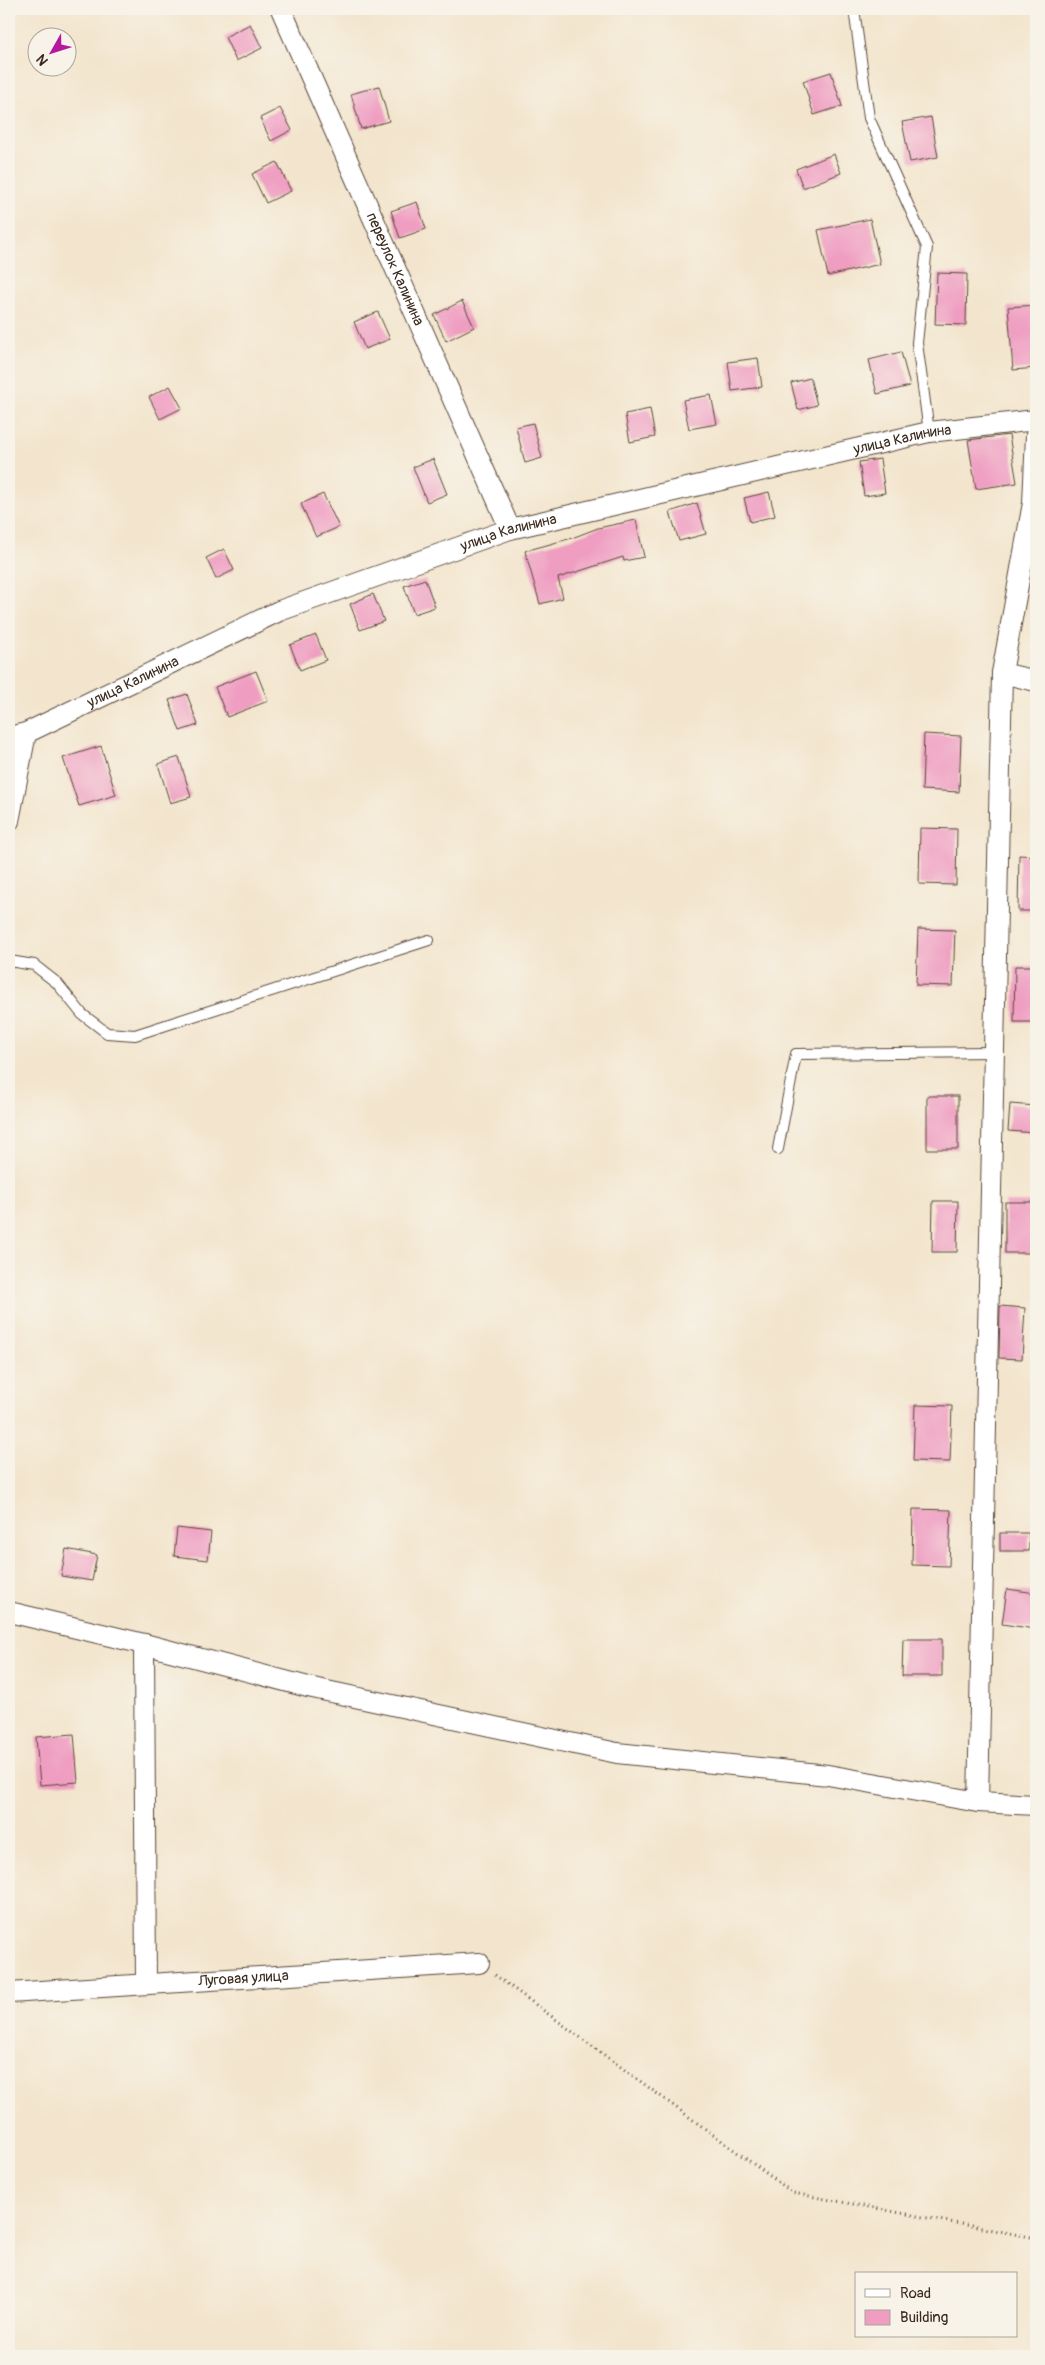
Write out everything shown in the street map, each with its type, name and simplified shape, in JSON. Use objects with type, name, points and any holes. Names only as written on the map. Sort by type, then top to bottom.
[{"type":"street","name":"переулок Калинина","points":[[281,9],[510,529]]},
{"type":"street","name":"улица Калинина","points":[[17,735],[279,611],[510,529],[929,432],[1036,420]]},
{"type":"street","points":[[978,1802],[1002,673],[1032,503],[1036,435]]},
{"type":"street","points":[[1002,673],[1036,681]]},
{"type":"street","points":[[9,821],[17,735]]},
{"type":"street","points":[[9,1612],[144,1644],[308,1687],[617,1752],[828,1775],[978,1802],[1036,1806]]},
{"type":"street","points":[[144,1644],[146,1984]]},
{"type":"street","name":"Луговая улица","points":[[9,1993],[479,1963]]},
{"type":"lane","points":[[854,9],[869,118],[927,248],[917,343],[929,432]]},
{"type":"lane","points":[[9,961],[34,965],[57,983],[82,1014],[107,1033],[135,1035],[429,940]]},
{"type":"lane","points":[[778,1149],[796,1054],[994,1052]]},
{"type":"path","points":[[479,1963],[793,2193],[1036,2238]]},
{"type":"building","points":[[250,24],[262,48],[236,61],[225,37]]},
{"type":"building","points":[[831,72],[842,106],[814,115],[803,81]]},
{"type":"building","points":[[379,86],[389,121],[361,129],[351,94]]},
{"type":"building","points":[[280,108],[292,130],[271,141],[260,118]]},
{"type":"building","points":[[931,117],[938,157],[910,162],[902,122]]},
{"type":"building","points":[[834,154],[841,173],[803,188],[796,169]]},
{"type":"building","points":[[277,162],[291,191],[266,203],[252,174]]},
{"type":"building","points":[[417,202],[426,229],[400,238],[391,211]]},
{"type":"building","points":[[870,219],[880,264],[828,276],[818,230]]},
{"type":"building","points":[[937,273],[967,274],[966,325],[935,324]]},
{"type":"building","points":[[462,301],[474,327],[446,341],[434,315]]},
{"type":"building","points":[[1036,305],[1036,368],[1013,370],[1008,307]]},
{"type":"building","points":[[378,312],[390,339],[365,349],[354,322]]},
{"type":"building","points":[[901,352],[910,386],[877,394],[869,360]]},
{"type":"building","points":[[758,358],[762,387],[732,391],[728,362]]},
{"type":"building","points":[[810,378],[817,405],[798,410],[791,383]]},
{"type":"building","points":[[170,386],[182,408],[160,419],[149,397]]},
{"type":"building","points":[[711,395],[717,424],[689,429],[683,400]]},
{"type":"building","points":[[650,409],[655,437],[630,442],[625,414]]},
{"type":"building","points":[[533,423],[542,458],[525,463],[516,427]]},
{"type":"building","points":[[1009,435],[1017,483],[976,489],[968,440]]},
{"type":"building","points":[[433,459],[447,494],[427,502],[413,467]]},
{"type":"building","points":[[880,459],[885,493],[864,496],[859,462]]},
{"type":"building","points":[[769,492],[775,516],[750,522],[744,498]]},
{"type":"building","points":[[323,494],[339,527],[316,537],[301,504]]},
{"type":"building","points":[[697,503],[706,534],[679,541],[670,512]]},
{"type":"building","points":[[636,520],[644,557],[624,561],[623,557],[558,578],[563,598],[540,604],[525,551],[572,538],[598,528]]},
{"type":"building","points":[[224,549],[234,570],[216,579],[206,558]]},
{"type":"building","points":[[425,579],[435,607],[414,614],[404,586]]},
{"type":"building","points":[[373,594],[384,621],[360,630],[350,604]]},
{"type":"building","points":[[316,635],[326,660],[300,670],[290,645]]},
{"type":"building","points":[[256,671],[268,701],[227,717],[215,687]]},
{"type":"building","points":[[187,694],[198,725],[180,731],[169,700]]},
{"type":"building","points":[[924,734],[961,736],[959,792],[922,790]]},
{"type":"building","points":[[101,746],[116,795],[79,806],[63,758]]},
{"type":"building","points":[[179,757],[191,797],[170,803],[158,764]]},
{"type":"building","points":[[920,828],[957,829],[956,885],[919,884]]},
{"type":"building","points":[[1019,855],[1036,856],[1036,911],[1018,911]]},
{"type":"building","points":[[918,929],[955,930],[953,986],[916,985]]},
{"type":"building","points":[[1015,966],[1036,966],[1036,1022],[1014,1022]]},
{"type":"building","points":[[927,1096],[958,1096],[958,1149],[927,1149]]},
{"type":"building","points":[[1010,1104],[1036,1106],[1036,1133],[1008,1131]]},
{"type":"building","points":[[933,1201],[958,1201],[957,1252],[932,1252]]},
{"type":"building","points":[[1005,1202],[1033,1202],[1033,1253],[1005,1253]]},
{"type":"building","points":[[1000,1306],[1025,1308],[1022,1359],[999,1358]]},
{"type":"building","points":[[915,1405],[952,1406],[950,1462],[913,1461]]},
{"type":"building","points":[[913,1509],[951,1510],[949,1566],[912,1565]]},
{"type":"building","points":[[177,1528],[211,1532],[208,1560],[174,1556]]},
{"type":"building","points":[[1000,1533],[1029,1533],[1029,1551],[1000,1551]]},
{"type":"building","points":[[66,1549],[97,1555],[92,1581],[61,1576]]},
{"type":"building","points":[[1007,1589],[1036,1593],[1035,1629],[1002,1624]]},
{"type":"building","points":[[903,1639],[942,1639],[942,1676],[902,1676]]},
{"type":"building","points":[[74,1734],[78,1782],[40,1785],[36,1737]]}]
